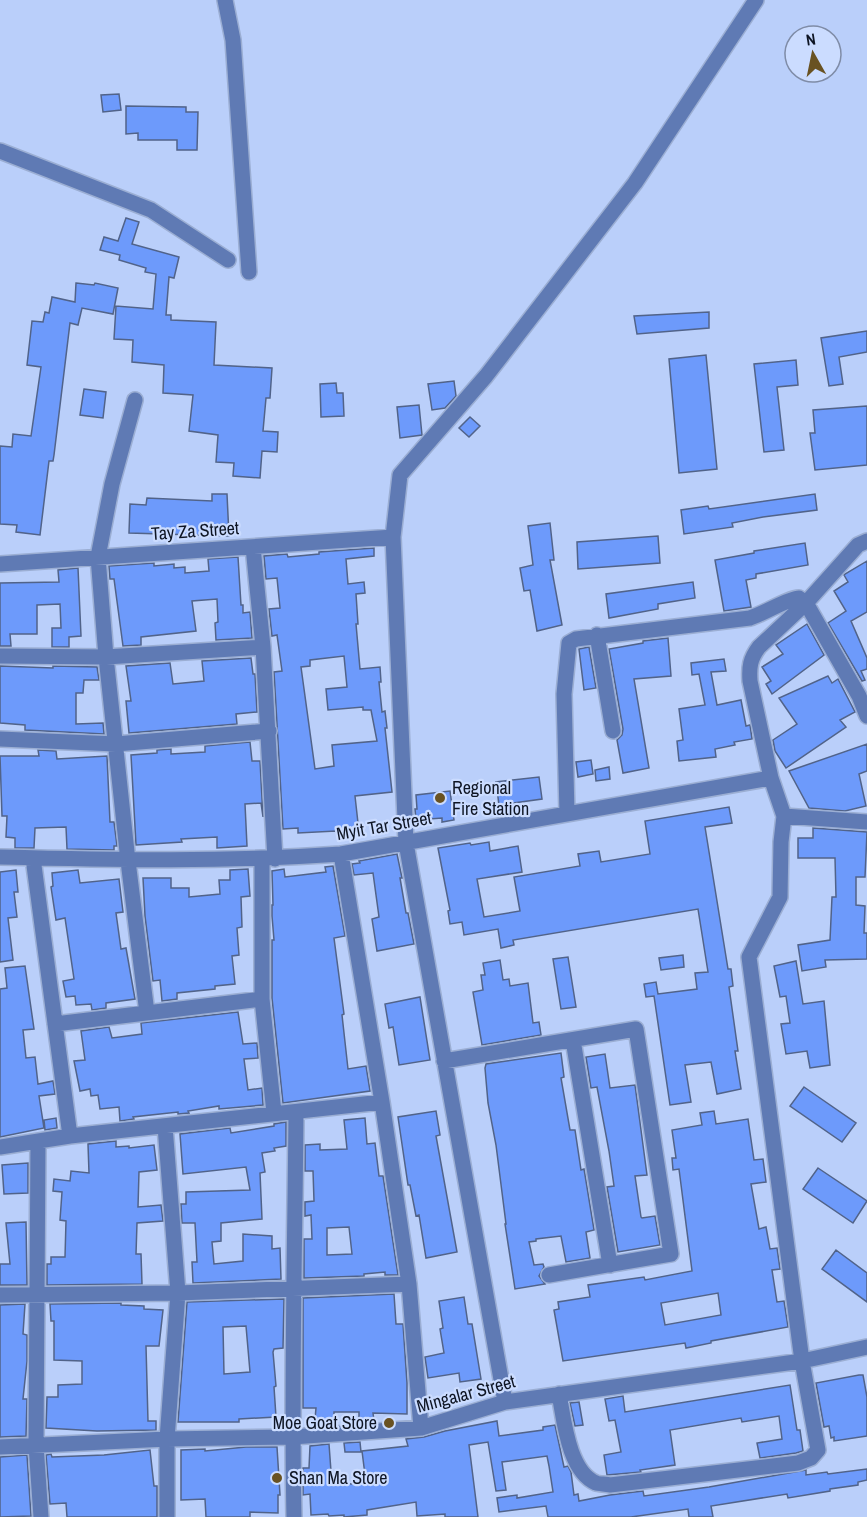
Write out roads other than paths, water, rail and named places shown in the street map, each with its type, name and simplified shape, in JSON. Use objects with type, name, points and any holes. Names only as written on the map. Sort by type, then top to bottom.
[{"type":"street","points":[[225,0],[233,40],[249,273]]},
{"type":"street","points":[[505,1402],[406,843],[393,537],[400,475],[486,376],[635,183],[756,0]]},
{"type":"street","points":[[0,152],[151,210],[228,260]]},
{"type":"street","points":[[135,400],[112,484],[98,558],[106,657],[147,1013]]},
{"type":"street","name":"Tay Za Street","points":[[0,564],[393,537]]},
{"type":"street","points":[[559,1394],[571,1452],[579,1469],[595,1483],[610,1485],[798,1463],[811,1458],[818,1450],[802,1361],[749,957],[780,897],[784,816],[771,778],[748,666],[759,648],[806,603],[858,545],[867,541]]},
{"type":"street","points":[[253,547],[269,731],[269,859],[262,999],[274,1113]]},
{"type":"street","points":[[567,813],[564,739],[566,661],[569,643],[576,639],[750,618],[799,598],[806,603],[859,696],[867,716]]},
{"type":"street","points":[[597,635],[613,731]]},
{"type":"street","points":[[0,656],[106,657],[263,647]]},
{"type":"street","points":[[0,739],[116,744],[269,731]]},
{"type":"street","name":"Myit Tar Street","points":[[0,857],[128,861],[269,859],[341,854],[771,778]]},
{"type":"street","points":[[784,816],[867,822]]},
{"type":"street","points":[[341,854],[409,1284],[421,1428]]},
{"type":"street","points":[[33,858],[70,1136]]},
{"type":"street","points":[[55,1024],[262,999]]},
{"type":"street","points":[[444,1061],[636,1029],[671,1254],[549,1275]]},
{"type":"street","points":[[573,1040],[610,1265]]},
{"type":"street","points":[[0,1148],[70,1136],[382,1102]]},
{"type":"street","points":[[294,1517],[292,1437],[296,1112]]},
{"type":"street","points":[[165,1125],[178,1293],[167,1439],[167,1517]]},
{"type":"street","points":[[38,1141],[36,1445],[41,1517]]},
{"type":"street","points":[[0,1295],[178,1293],[409,1284]]},
{"type":"street","name":"Mingalar Street","points":[[0,1447],[167,1439],[292,1437],[421,1428],[505,1402],[802,1361],[867,1347]]},
{"type":"place","name":"Regional Fire Station","points":[[440,798]]},
{"type":"place","name":"Moe Goat Store","points":[[389,1423]]},
{"type":"place","name":"Shan Ma Store","points":[[277,1478]]}]
